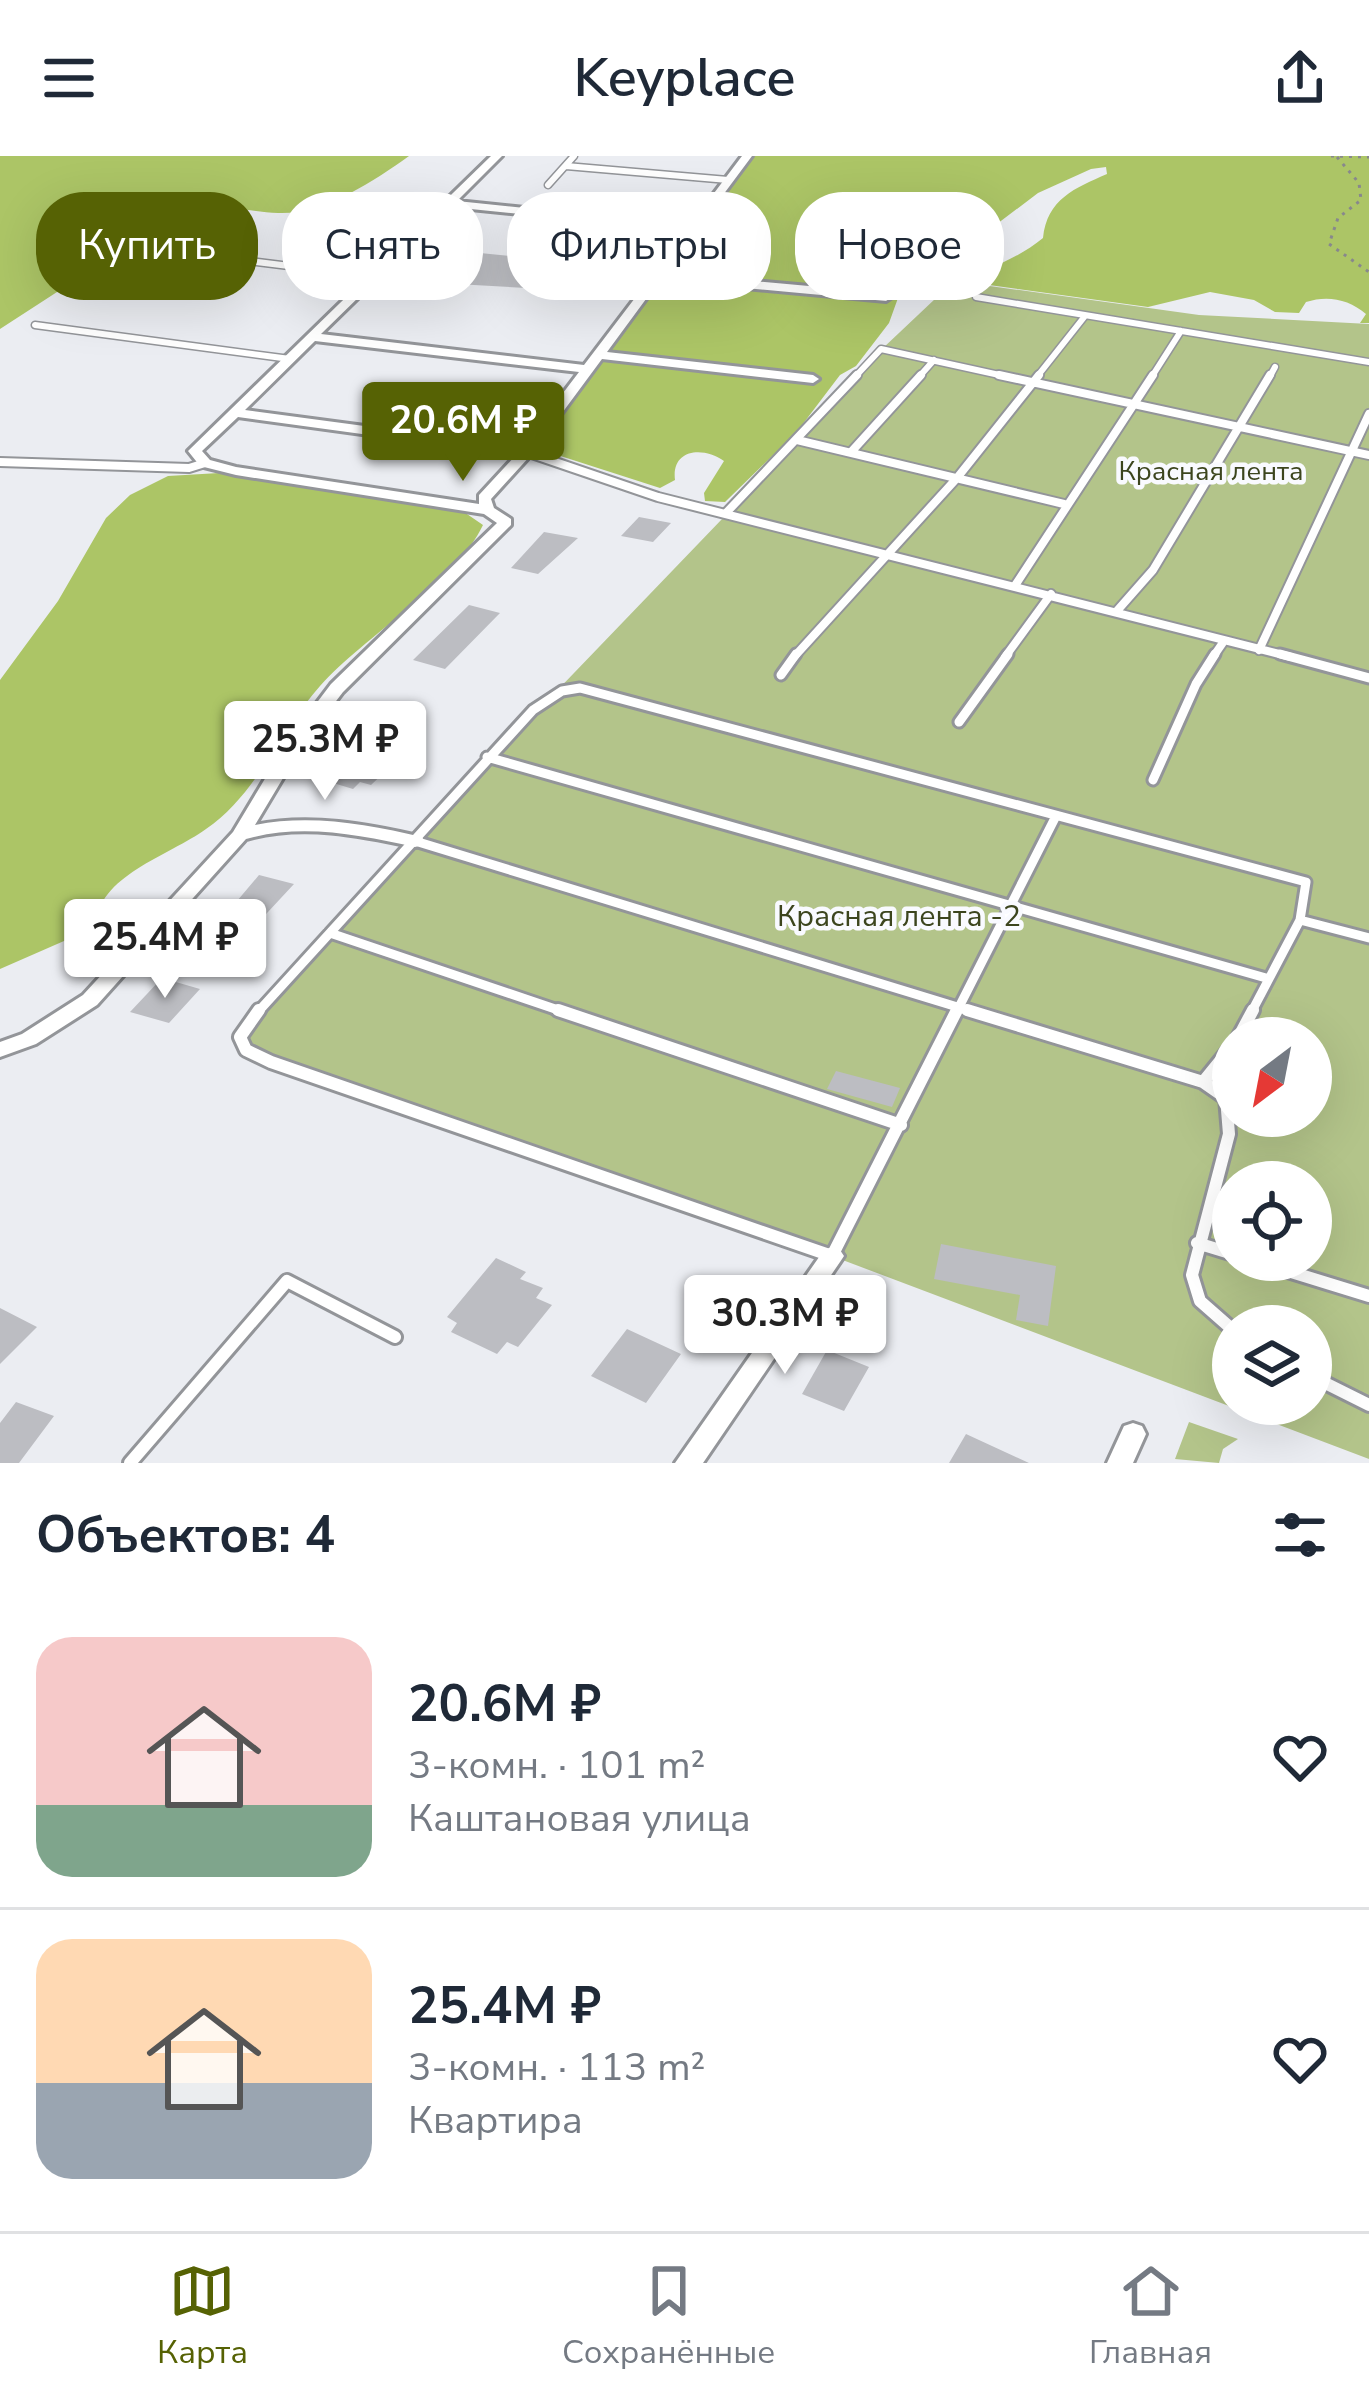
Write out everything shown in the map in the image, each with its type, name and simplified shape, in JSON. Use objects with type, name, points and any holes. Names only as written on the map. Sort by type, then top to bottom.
[{"type":"street","points":[[462,192],[497,156]]},
{"type":"street","points":[[719,192],[747,156]]},
{"type":"street","points":[[0,1050],[28,1039],[90,1000],[239,835],[296,742],[337,688],[506,522],[488,510],[205,463],[195,451],[354,300]]},
{"type":"street","points":[[488,510],[484,498],[526,452],[638,300]]},
{"type":"street","points":[[314,337],[813,379]]},
{"type":"street","points":[[233,412],[526,452]]},
{"type":"street","points":[[239,835],[260,828],[285,828],[377,833],[415,841]]},
{"type":"street","points":[[688,1463],[832,1256]]},
{"type":"street","points":[[1120,1463],[1133,1435]]},
{"type":"lane","points":[[548,185],[574,156]]},
{"type":"lane","points":[[566,166],[728,180]]},
{"type":"lane","points":[[993,300],[1369,362]]},
{"type":"lane","points":[[781,675],[812,633],[957,478],[1085,316]]},
{"type":"lane","points":[[35,325],[290,359]]},
{"type":"lane","points":[[1016,584],[1181,331]]},
{"type":"lane","points":[[726,513],[881,349],[1369,454]]},
{"type":"lane","points":[[852,451],[934,360]]},
{"type":"lane","points":[[1117,612],[1153,570],[1275,367]]},
{"type":"lane","points":[[1259,650],[1369,414]]},
{"type":"lane","points":[[797,440],[1064,504]]},
{"type":"lane","points":[[526,452],[658,497],[1016,584],[1369,678]]},
{"type":"lane","points":[[0,462],[189,468],[205,463]]},
{"type":"lane","points":[[959,722],[1051,594]]},
{"type":"lane","points":[[1153,780],[1196,683],[1224,641]]},
{"type":"lane","points":[[1056,816],[832,1256],[246,1050],[240,1037],[487,757],[533,710],[562,692],[580,688],[1306,882],[1300,920],[1247,1017]]},
{"type":"lane","points":[[487,757],[1266,978]]},
{"type":"lane","points":[[415,841],[1203,1082],[1226,1098],[1229,1134],[1192,1275],[1200,1301],[1212,1312]]},
{"type":"lane","points":[[1300,920],[1369,938]]},
{"type":"lane","points":[[330,933],[902,1124]]},
{"type":"lane","points":[[1203,1082],[1212,1070]]},
{"type":"lane","points":[[1197,1243],[1212,1248]]},
{"type":"lane","points":[[130,1463],[287,1280],[395,1336]]},
{"type":"lane","points":[[1320,1281],[1369,1296]]},
{"type":"lane","points":[[1332,1386],[1369,1405]]},
{"type":"path","points":[[1334,156],[1369,157]]},
{"type":"path","points":[[1334,156],[1359,183],[1361,200],[1339,218],[1329,244],[1369,272]]},
{"type":"green space","points":[[0,156],[409,156],[351,192],[282,192],[282,213],[258,211],[258,192],[36,192],[36,300],[45,300],[0,329]]},
{"type":"green space","points":[[755,156],[1369,156],[1369,323],[1360,323],[1366,314],[1359,309],[1330,299],[1306,302],[1299,313],[1275,312],[1254,300],[1210,292],[1148,307],[1004,287],[1004,262],[1043,238],[1057,204],[1107,174],[1106,167],[1038,193],[1004,219],[1004,192],[795,192],[795,300],[897,300],[889,323],[856,366],[840,375],[796,433],[725,502],[705,501],[704,493],[724,461],[707,453],[683,456],[675,480],[660,488],[545,451],[538,444],[643,300],[771,300],[771,192],[727,192]]},
{"type":"green space","name":"Красная лента","points":[[1004,288],[1199,315],[1369,324],[1369,676],[728,513],[934,300],[1004,300]]},
{"type":"green space","points":[[219,473],[464,512],[483,525],[431,588],[320,686],[224,815],[121,881],[99,909],[96,927],[0,969],[0,680],[58,601],[106,518],[130,495],[168,476]]},
{"type":"green space","name":"Красная лента -2","points":[[723,518],[1369,678],[1369,1459],[1279,1425],[1332,1425],[1332,1305],[1212,1305],[1212,1400],[832,1256],[246,1050],[240,1037],[549,699]]},
{"type":"green space","points":[[1189,1422],[1238,1439],[1223,1449],[1219,1463],[1175,1459]]},
{"type":"building","points":[[483,253],[507,256],[507,287],[483,286]]},
{"type":"building","points":[[639,517],[671,523],[653,542],[621,536]]},
{"type":"building","points":[[544,532],[578,538],[538,574],[511,568]]},
{"type":"building","points":[[469,605],[500,613],[445,669],[413,660]]},
{"type":"building","points":[[338,751],[391,766],[371,785],[360,782],[353,789],[310,776]]},
{"type":"building","points":[[259,875],[294,884],[239,943],[216,937],[245,903],[237,901]]},
{"type":"building","points":[[162,978],[200,989],[169,1023],[130,1012]]},
{"type":"building","points":[[836,1071],[900,1088],[892,1107],[827,1089]]},
{"type":"building","points":[[941,1244],[1056,1266],[1048,1326],[1016,1320],[1020,1295],[934,1279]]},
{"type":"building","points":[[496,1258],[526,1272],[520,1279],[543,1288],[536,1298],[552,1305],[518,1347],[507,1342],[497,1354],[451,1332],[457,1323],[447,1317]]},
{"type":"building","points":[[0,1308],[37,1327],[0,1364]]},
{"type":"building","points":[[627,1329],[681,1354],[646,1403],[591,1376]]},
{"type":"building","points":[[827,1350],[869,1367],[844,1411],[802,1394]]},
{"type":"building","points":[[16,1402],[54,1416],[19,1463],[0,1463],[0,1423]]},
{"type":"building","points":[[966,1434],[1029,1463],[949,1463]]}]
